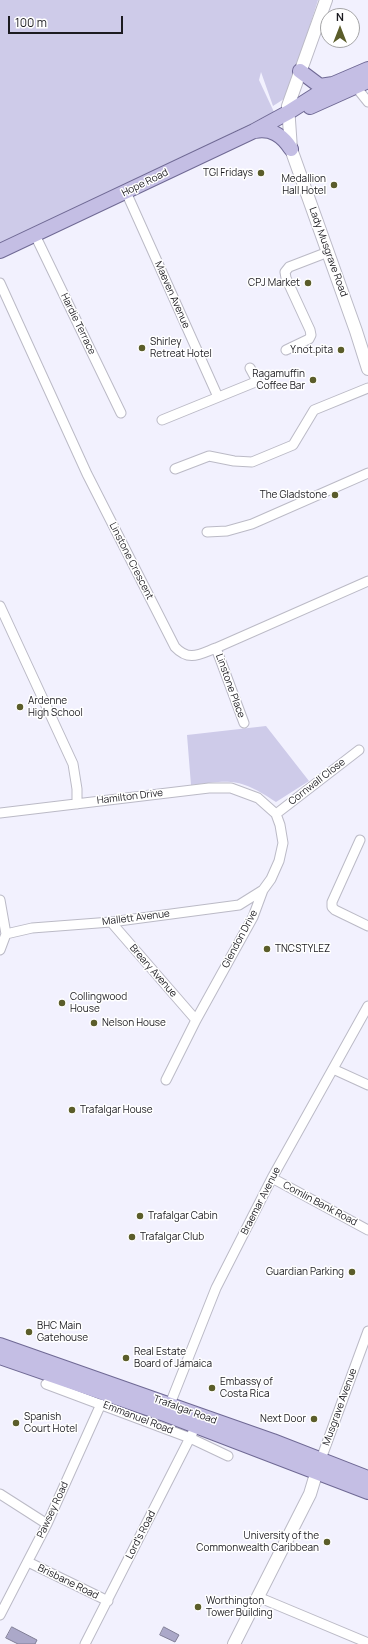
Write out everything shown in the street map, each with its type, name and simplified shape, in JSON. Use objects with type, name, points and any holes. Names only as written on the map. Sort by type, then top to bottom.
[{"type":"main road","name":"Lady Musgrave Road","points":[[326,0],[290,99],[289,112],[291,149],[368,368]]},
{"type":"main road","name":"Hope Road","points":[[0,251],[254,132],[333,84],[368,69]]},
{"type":"main road","points":[[300,71],[320,86],[333,84]]},
{"type":"main road","name":"Hope Road","points":[[289,112],[312,107],[362,84]]},
{"type":"main road","points":[[254,132],[262,130],[276,133],[286,141],[291,149]]},
{"type":"main road","name":"Trafalgar Road","points":[[0,1345],[170,1404],[319,1466],[368,1492]]},
{"type":"main road","name":"Trafalgar Road","points":[[6,1360],[193,1432],[368,1478]]},
{"type":"main road","points":[[234,1644],[310,1494],[319,1466]]},
{"type":"street","points":[[362,84],[368,102]]},
{"type":"street","name":"Maeven Avenue","points":[[126,192],[218,397]]},
{"type":"street","name":"Hardie Terrace","points":[[35,235],[121,413]]},
{"type":"street","points":[[286,350],[309,338],[311,335],[286,278],[285,272],[290,267],[328,252]]},
{"type":"street","name":"Linstone Crescent","points":[[0,283],[87,474],[175,647],[186,655],[192,656],[216,648],[368,581]]},
{"type":"street","points":[[162,420],[256,381],[256,377],[250,368]]},
{"type":"street","points":[[174,469],[209,456],[243,462],[252,462],[292,445],[314,410],[368,388]]},
{"type":"street","points":[[207,532],[227,531],[252,524],[368,473]]},
{"type":"street","points":[[0,606],[73,764],[77,789],[77,804]]},
{"type":"street","name":"Linstone Place","points":[[216,648],[244,723]]},
{"type":"street","name":"Cornwall Close","points":[[276,814],[359,750]]},
{"type":"street","name":"Hamilton Drive","points":[[0,813],[208,788],[232,788],[258,798],[276,814]]},
{"type":"street","name":"Glendon Drive","points":[[166,1080],[196,1020],[253,917],[263,890],[271,879],[279,861],[283,843],[280,825],[276,814]]},
{"type":"street","points":[[360,840],[332,902],[332,907],[335,910],[368,926]]},
{"type":"street","name":"Mallett Avenue","points":[[6,934],[32,928],[111,922],[239,905],[263,890]]},
{"type":"street","points":[[0,900],[6,934],[0,950]]},
{"type":"street","name":"Breary Avenue","points":[[111,922],[196,1020]]},
{"type":"street","name":"Braemar Avenue","points":[[170,1404],[216,1288],[272,1178],[368,1006]]},
{"type":"street","points":[[333,1069],[368,1085]]},
{"type":"street","name":"Comlin Bank Road","points":[[272,1178],[368,1230]]},
{"type":"street","name":"Musgrave Avenue","points":[[319,1466],[368,1331]]},
{"type":"street","name":"Emmanuel Road","points":[[46,1384],[101,1404],[193,1432],[228,1456]]},
{"type":"street","name":"Pawsey Road","points":[[0,1615],[3,1604],[28,1562],[47,1524],[101,1404]]},
{"type":"street","name":"Lord's Road","points":[[85,1644],[193,1432]]},
{"type":"street","points":[[0,1494],[47,1524]]},
{"type":"street","name":"Brisbane Road","points":[[28,1562],[108,1601]]},
{"type":"street","points":[[258,1597],[368,1642]]},
{"type":"shaded area","points":[[0,0],[318,0],[287,97],[273,106],[261,72],[259,80],[274,112],[0,248]]},
{"type":"shaded area","points":[[266,726],[309,781],[276,802],[253,789],[235,783],[217,782],[191,785],[187,735]]},
{"type":"shaded area","points":[[12,1627],[37,1640],[35,1644],[18,1644],[6,1638]]},
{"type":"shaded area","points":[[164,1627],[179,1635],[175,1642],[160,1635]]},
{"type":"place","name":"TGI Fridays","points":[[261,173]]},
{"type":"place","name":"Medallion Hall Hotel","points":[[334,185]]},
{"type":"place","name":"CPJ Market","points":[[308,283]]},
{"type":"place","name":"Shirley Retreat Hotel","points":[[142,348]]},
{"type":"place","name":"Y.not.pita","points":[[341,350]]},
{"type":"place","name":"Ragamuffin Coffee Bar","points":[[313,380]]},
{"type":"place","name":"The Gladstone","points":[[335,495]]},
{"type":"place","name":"Ardenne High School","points":[[20,707]]},
{"type":"place","name":"TNCSTYLEZ","points":[[267,949]]},
{"type":"place","name":"Collingwood House","points":[[62,1003]]},
{"type":"place","name":"Nelson House","points":[[94,1023]]},
{"type":"place","name":"Trafalgar House","points":[[72,1110]]},
{"type":"place","name":"Trafalgar Cabin","points":[[140,1216]]},
{"type":"place","name":"Trafalgar Club","points":[[132,1237]]},
{"type":"place","name":"Guardian Parking","points":[[352,1272]]},
{"type":"place","name":"BHC Main Gatehouse","points":[[29,1332]]},
{"type":"place","name":"Real Estate Board of Jamaica","points":[[126,1358]]},
{"type":"place","name":"Embassy of Costa Rica","points":[[212,1388]]},
{"type":"place","name":"Next Door","points":[[314,1419]]},
{"type":"place","name":"Spanish Court Hotel","points":[[16,1423]]},
{"type":"place","name":"University of the Commonwealth Caribbean","points":[[327,1542]]},
{"type":"place","name":"Worthington Tower Building","points":[[198,1607]]}]
